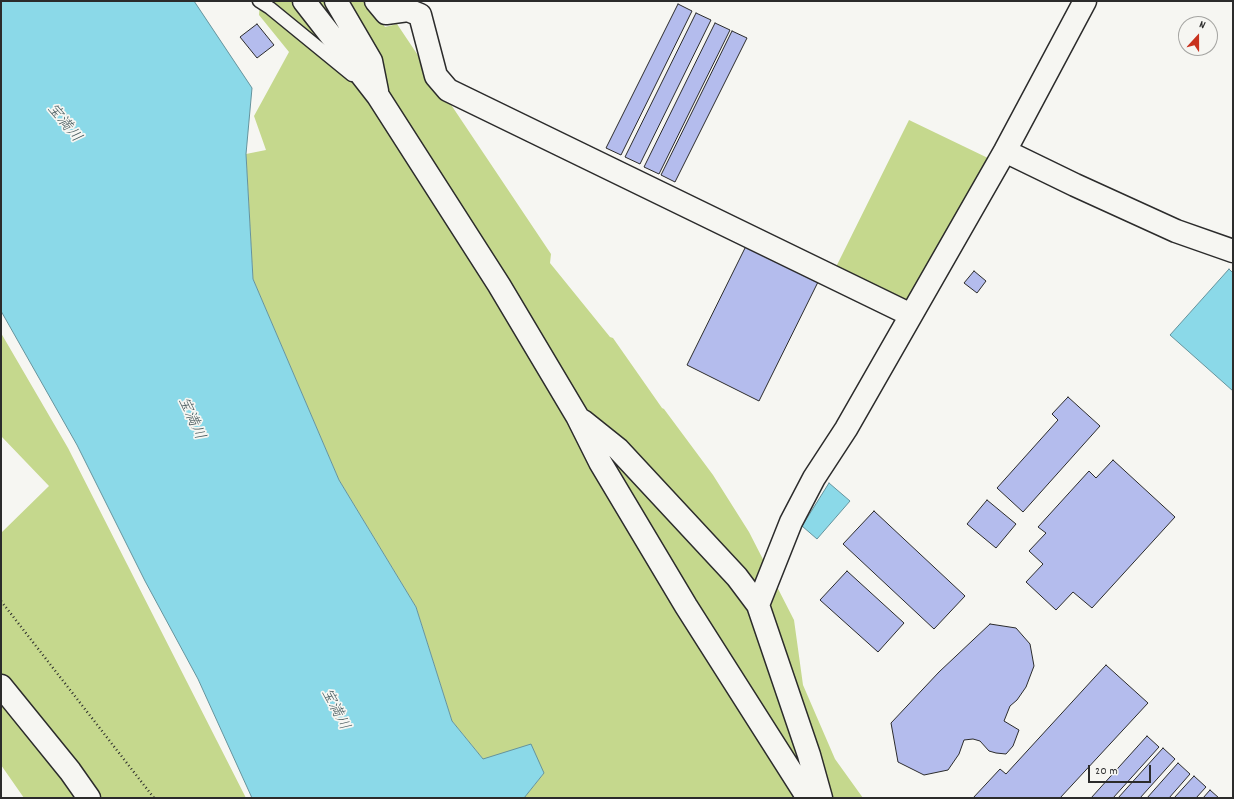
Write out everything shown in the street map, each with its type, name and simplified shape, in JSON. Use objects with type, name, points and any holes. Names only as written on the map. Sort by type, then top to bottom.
[{"type":"street","points":[[304,1],[378,96],[499,284],[577,416],[600,462],[682,600],[808,798]]},
{"type":"street","points":[[336,1],[371,61],[378,96]]},
{"type":"street","points":[[376,1],[386,13],[408,10],[420,15],[436,76],[448,90],[911,315]]},
{"type":"street","points":[[758,605],[791,522],[814,478],[846,429],[1004,151],[1080,3]]},
{"type":"street","points":[[1004,151],[1075,186],[1176,231],[1233,251]]},
{"type":"street","points":[[577,416],[618,449],[737,577],[758,605],[821,798]]},
{"type":"street","points":[[1,686],[65,765],[89,798]]},
{"type":"lane","points":[[258,1],[270,8],[378,96]]},
{"type":"path","points":[[1,601],[154,798]]},
{"type":"green space","points":[[260,1],[366,1],[385,27],[397,24],[551,254],[550,263],[610,337],[613,338],[662,408],[713,475],[749,532],[794,620],[803,685],[835,759],[863,798],[524,798],[544,773],[483,759],[452,721],[416,607],[339,480],[253,279],[246,154],[266,150],[254,116],[289,52],[259,15]]},
{"type":"green space","points":[[909,120],[990,159],[905,309],[833,273]]},
{"type":"green space","points":[[1,333],[68,448],[246,798],[24,798],[1,765],[1,533],[49,486],[1,436]]},
{"type":"water","name":"宝満川","points":[[1,1],[194,1],[252,88],[246,154],[253,279],[339,480],[416,607],[452,721],[483,759],[531,744],[544,773],[524,798],[252,798],[198,679],[145,581],[77,445],[1,311]]},
{"type":"water","points":[[1229,269],[1233,273],[1233,391],[1170,335]]},
{"type":"water","points":[[829,483],[850,501],[817,539],[802,526]]},
{"type":"building","points":[[678,4],[692,11],[621,155],[606,148]]},
{"type":"building","points":[[696,13],[711,20],[640,164],[625,157]]},
{"type":"building","points":[[715,23],[730,30],[659,174],[644,167]]},
{"type":"building","points":[[257,24],[274,45],[257,58],[240,37]]},
{"type":"building","points":[[732,31],[747,38],[675,182],[661,175]]},
{"type":"building","points":[[747,244],[819,280],[759,401],[687,365]]},
{"type":"building","points":[[974,271],[986,281],[977,293],[964,283]]},
{"type":"building","points":[[1068,397],[1100,426],[1023,512],[997,488],[1058,420],[1052,414]]},
{"type":"building","points":[[1113,460],[1175,517],[1092,608],[1073,592],[1056,610],[1026,582],[1043,564],[1029,551],[1046,533],[1038,527],[1089,471],[1096,478]]},
{"type":"building","points":[[987,500],[1016,524],[996,548],[967,524]]},
{"type":"building","points":[[874,511],[965,596],[934,629],[843,544]]},
{"type":"building","points":[[847,571],[904,623],[878,652],[820,600]]},
{"type":"building","points":[[990,624],[1016,628],[1030,644],[1034,666],[1026,687],[1017,700],[1010,706],[1004,721],[1019,730],[1013,746],[1006,754],[996,753],[989,751],[980,741],[973,739],[964,740],[959,754],[948,770],[924,775],[898,762],[891,723],[939,672]]},
{"type":"building","points":[[1106,665],[1148,703],[1060,798],[973,798],[1000,769],[1006,774]]},
{"type":"building","points":[[1147,736],[1159,747],[1113,798],[1091,798]]},
{"type":"building","points":[[1163,748],[1175,759],[1140,798],[1118,798]]},
{"type":"building","points":[[1178,763],[1190,774],[1169,798],[1147,798]]},
{"type":"building","points":[[1194,776],[1206,787],[1196,798],[1174,798]]},
{"type":"building","points":[[1210,790],[1219,798],[1203,798]]}]
